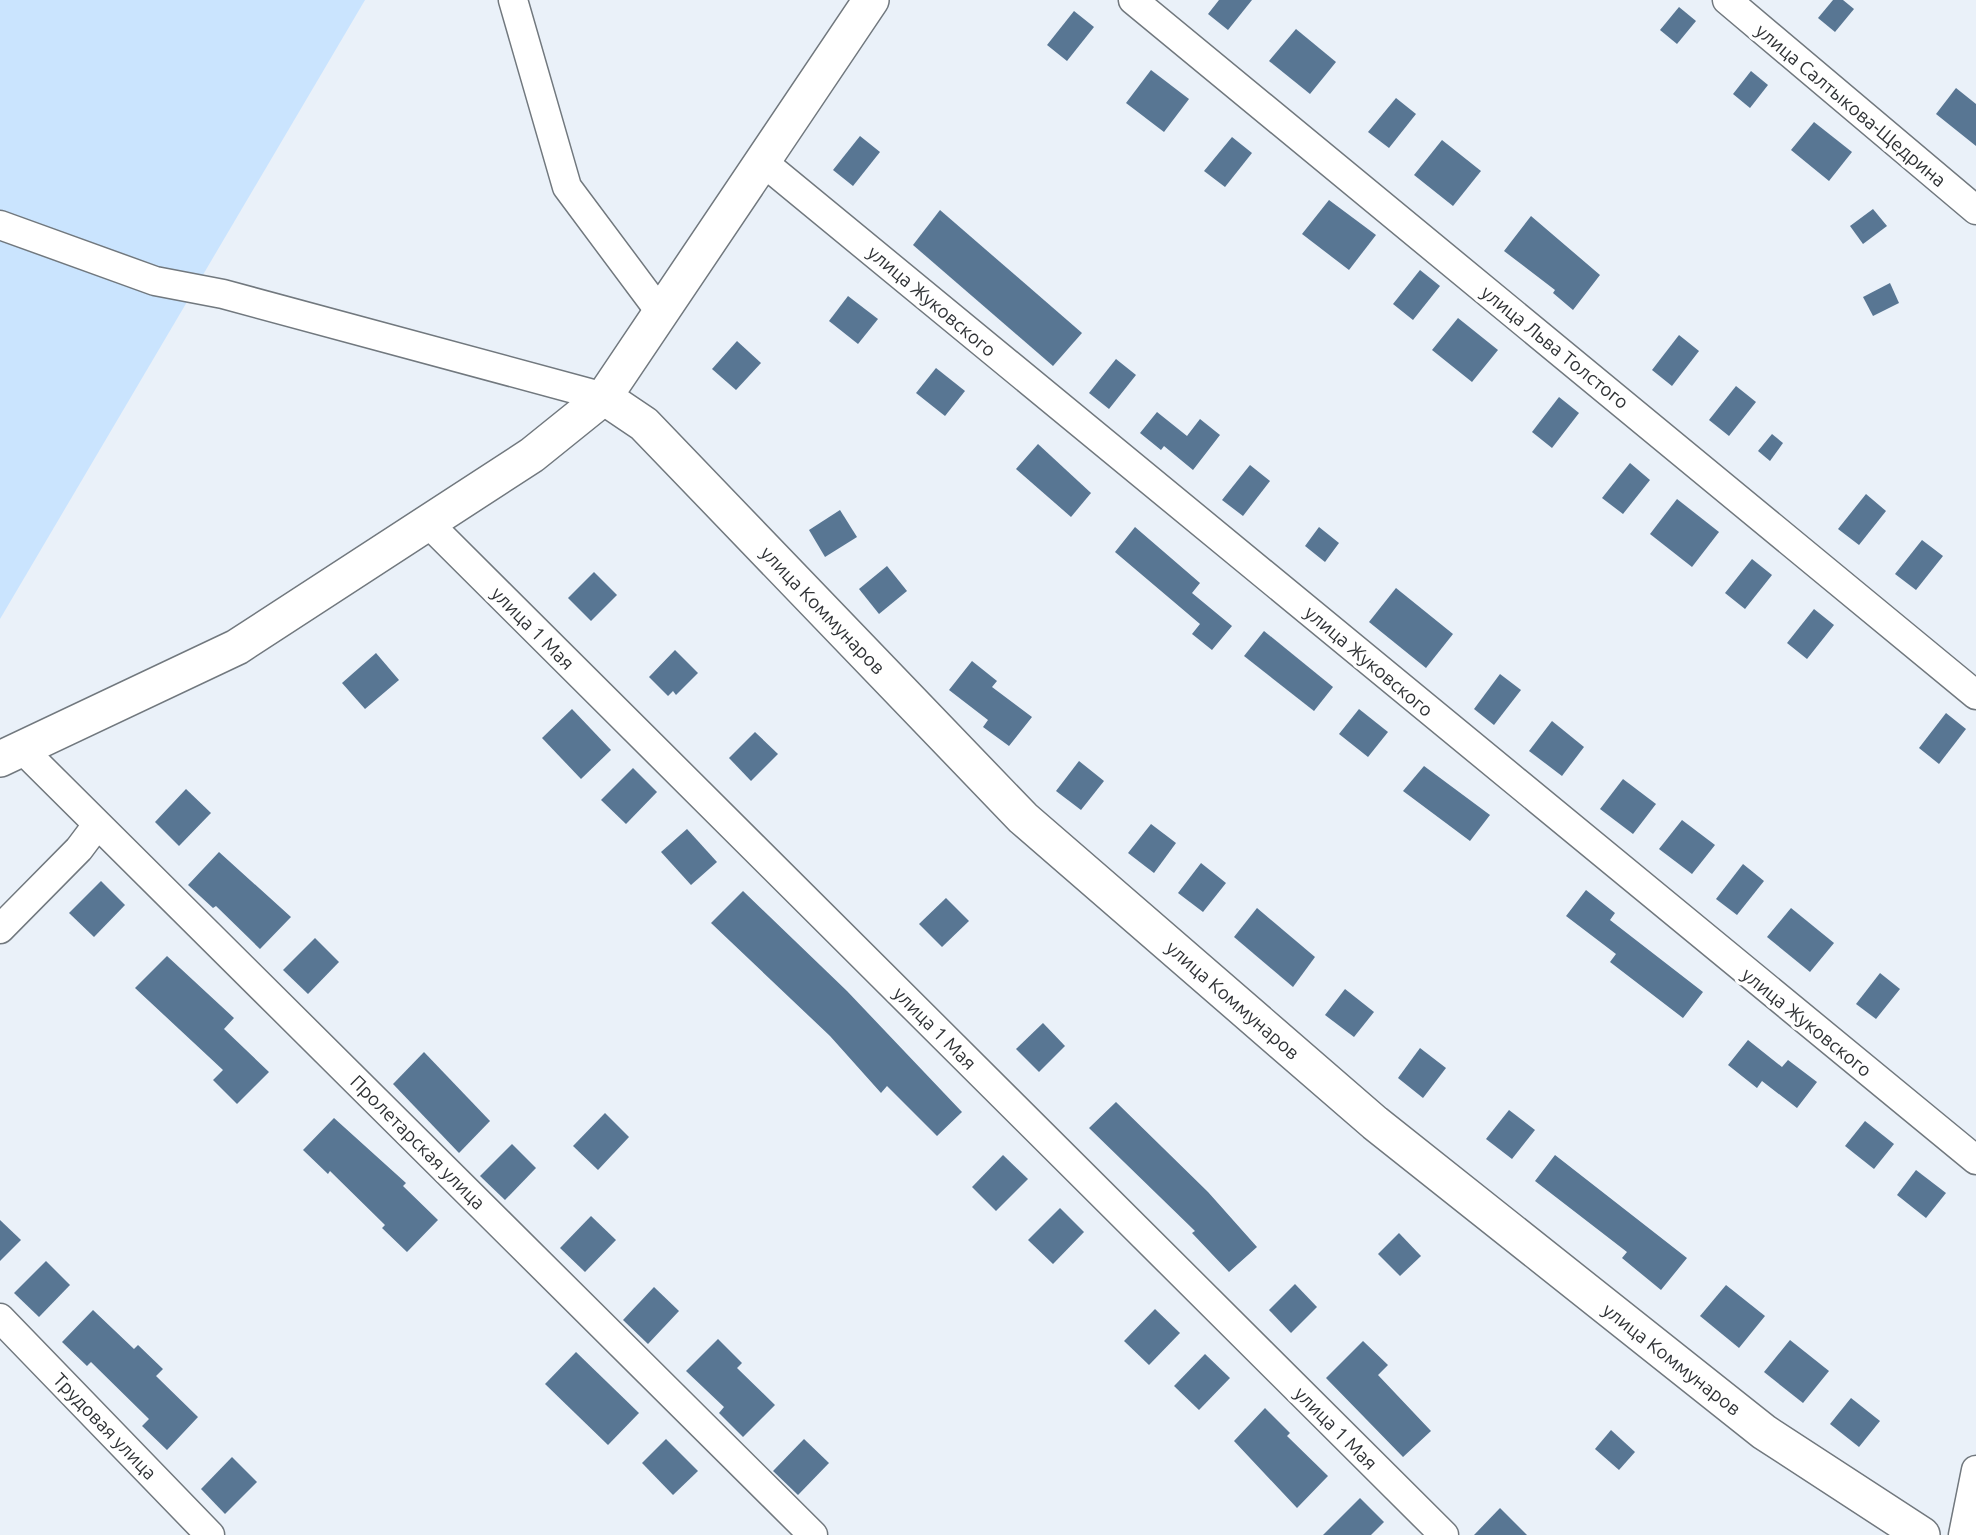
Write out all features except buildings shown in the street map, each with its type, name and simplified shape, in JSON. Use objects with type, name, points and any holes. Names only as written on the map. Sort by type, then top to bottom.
[{"type":"main road","points":[[11,755],[237,647],[426,521],[532,455],[604,397],[871,0]]},
{"type":"main road","name":"улица Коммунаров","points":[[604,397],[644,424],[1023,818],[1375,1123],[1764,1432],[1922,1535]]},
{"type":"street","points":[[513,0],[567,187],[661,313]]},
{"type":"street","name":"улица Льва Толстого","points":[[1133,0],[1976,695]]},
{"type":"street","name":"улица Салтыкова-Щедрина","points":[[1727,0],[1976,210]]},
{"type":"street","name":"улица Жуковского","points":[[763,162],[1976,1160]]},
{"type":"street","points":[[0,225],[155,281],[223,295],[604,397]]},
{"type":"street","name":"улица 1 Мая","points":[[426,521],[1444,1535]]},
{"type":"street","name":"Пролетарская улица","points":[[11,755],[97,825],[813,1535]]},
{"type":"street","points":[[0,929],[79,849],[97,825]]},
{"type":"street","name":"Трудовая улица","points":[[0,1318],[210,1535]]},
{"type":"street","points":[[1963,1535],[1976,1470]]},
{"type":"shaded area","points":[[0,0],[365,0],[0,619]]}]
